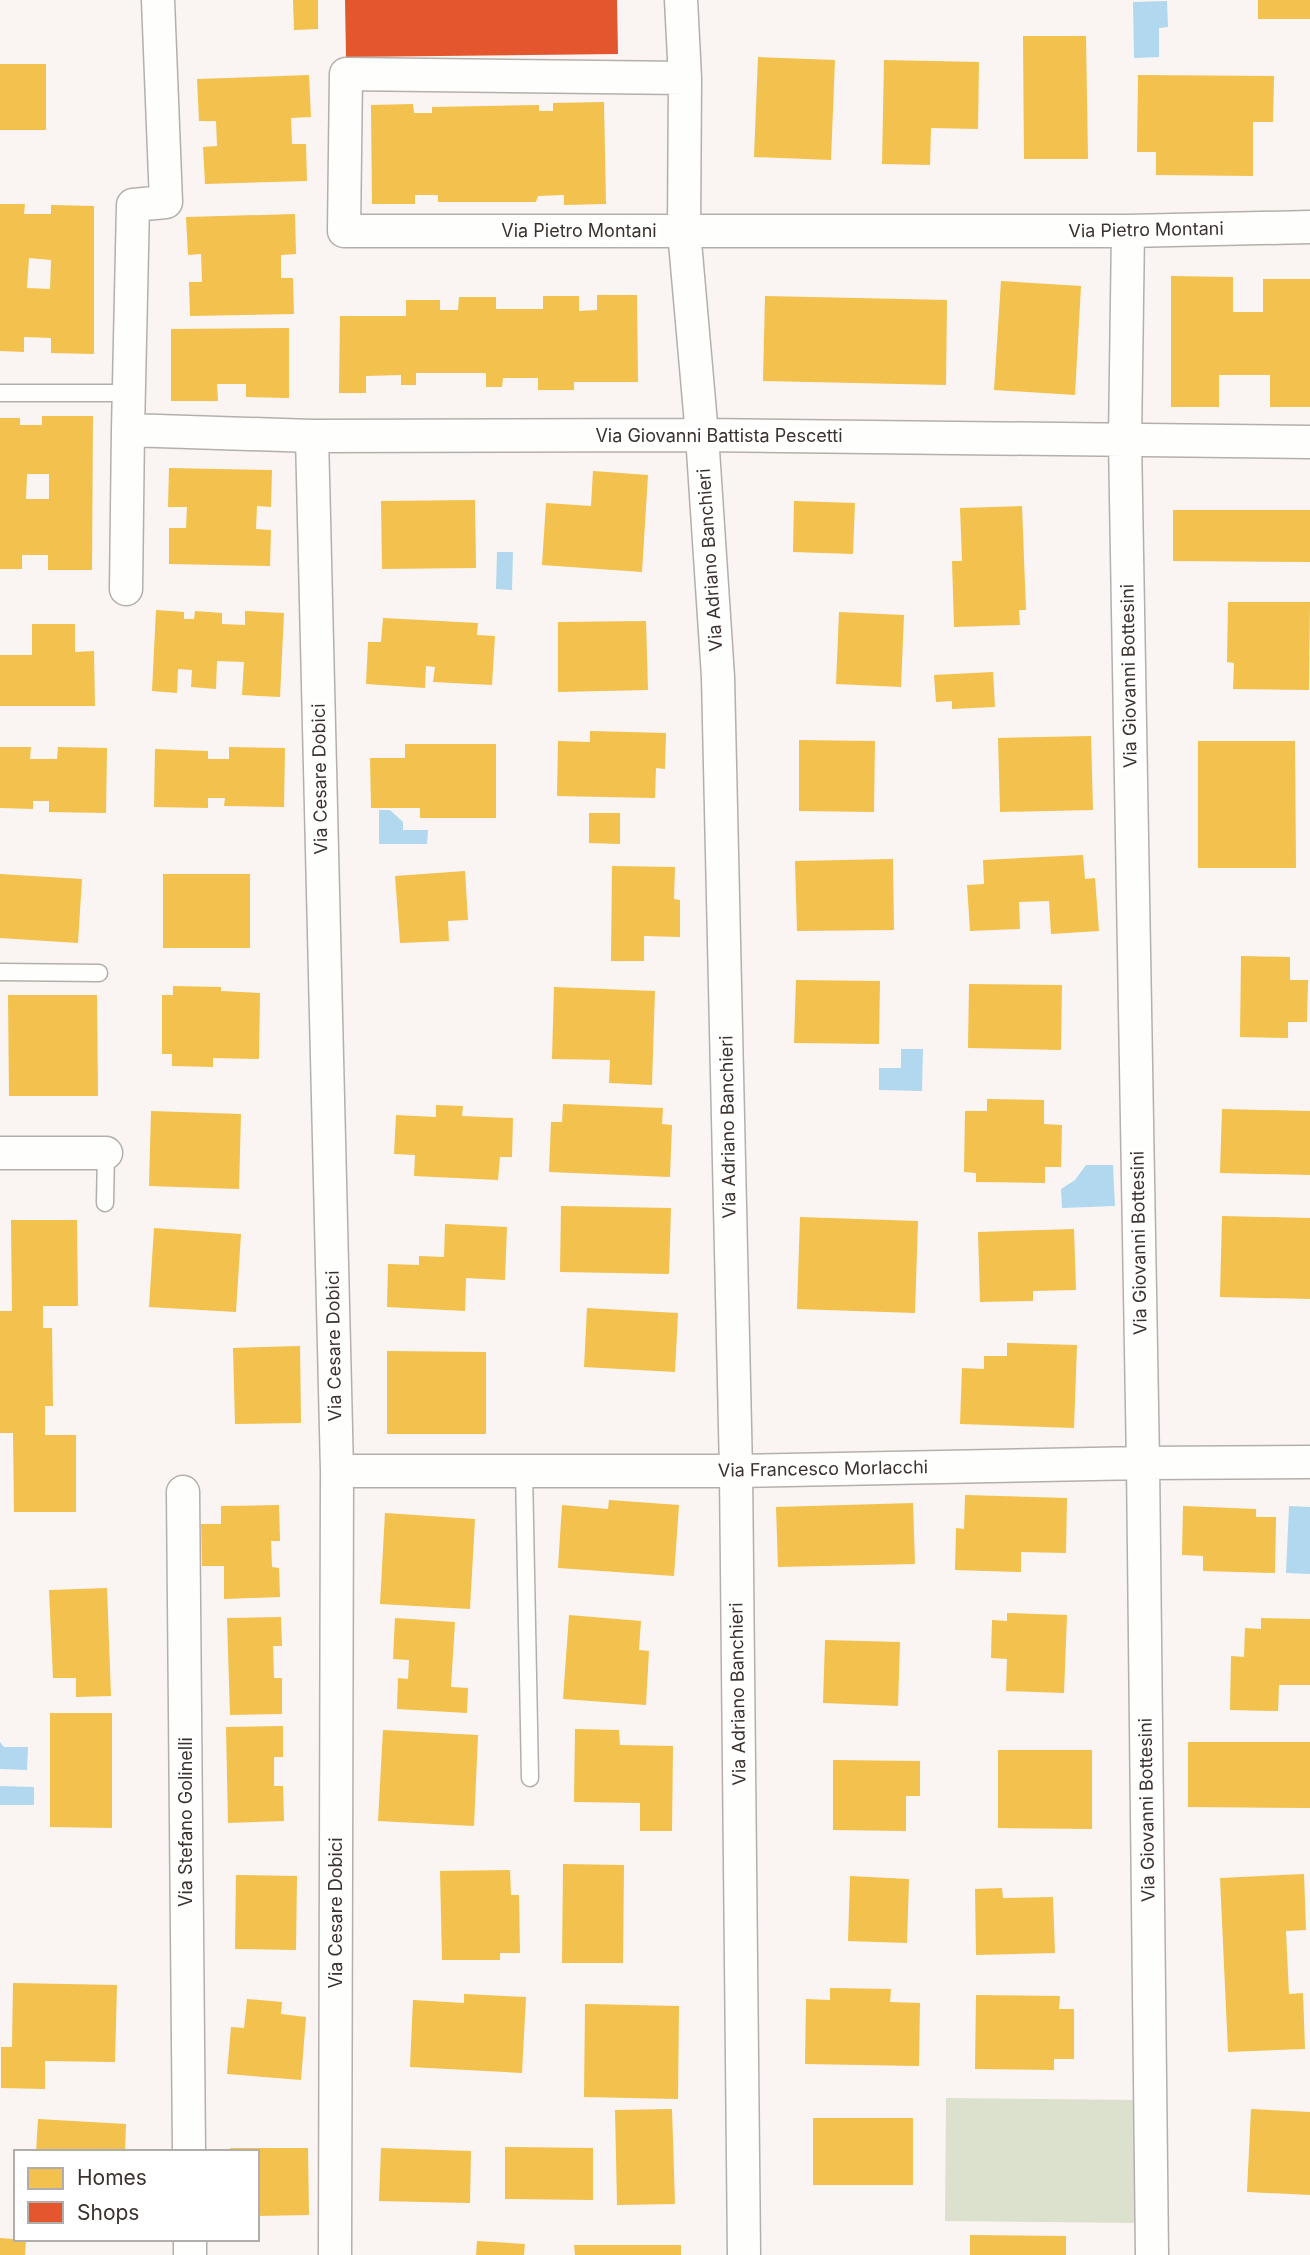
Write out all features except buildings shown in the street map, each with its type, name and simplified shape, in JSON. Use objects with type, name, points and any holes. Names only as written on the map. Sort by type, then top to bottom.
[{"type":"street","points":[[126,589],[133,205],[166,202],[158,0]]},
{"type":"street","name":"Via Adriano Banchieri","points":[[681,0],[685,78],[684,231],[719,677],[736,1471],[744,2255]]},
{"type":"street","name":"Via Pietro Montani","points":[[685,78],[346,74],[344,231],[1128,231],[1310,227]]},
{"type":"street","name":"Via Giovanni Bottesini","points":[[1128,231],[1125,440],[1143,1463],[1152,2255]]},
{"type":"street","name":"Via Giovanni Battista Pescetti","points":[[128,430],[312,436],[702,435],[1310,442]]},
{"type":"street","name":"Via Cesare Dobici","points":[[312,436],[337,1471],[335,2255]]},
{"type":"street","points":[[0,1153],[106,1153]]},
{"type":"street","name":"Via Francesco Morlacchi","points":[[337,1471],[736,1471],[1310,1462]]},
{"type":"street","name":"Via Stefano Golinelli","points":[[183,1492],[189,2150]]},
{"type":"lane","points":[[0,393],[129,393]]},
{"type":"lane","points":[[0,972],[99,973]]},
{"type":"lane","points":[[105,1203],[106,1153]]},
{"type":"lane","points":[[524,1471],[530,1778]]},
{"type":"green space","points":[[946,2098],[1135,2100],[1134,2223],[945,2221]]},
{"type":"water","points":[[1167,1],[1168,27],[1159,28],[1159,57],[1134,58],[1133,2]]},
{"type":"water","points":[[497,552],[513,552],[512,590],[496,589]]},
{"type":"water","points":[[379,810],[390,810],[403,822],[403,830],[428,830],[427,844],[379,844]]},
{"type":"water","points":[[901,1049],[923,1049],[922,1091],[879,1090],[879,1068],[901,1068]]},
{"type":"water","points":[[1086,1165],[1113,1165],[1115,1206],[1062,1208],[1061,1189],[1075,1180]]},
{"type":"water","points":[[1289,1506],[1310,1507],[1310,1574],[1286,1573]]},
{"type":"water","points":[[0,1742],[4,1747],[28,1747],[27,1770],[0,1769]]},
{"type":"water","points":[[0,1786],[34,1787],[34,1805],[0,1805]]}]
